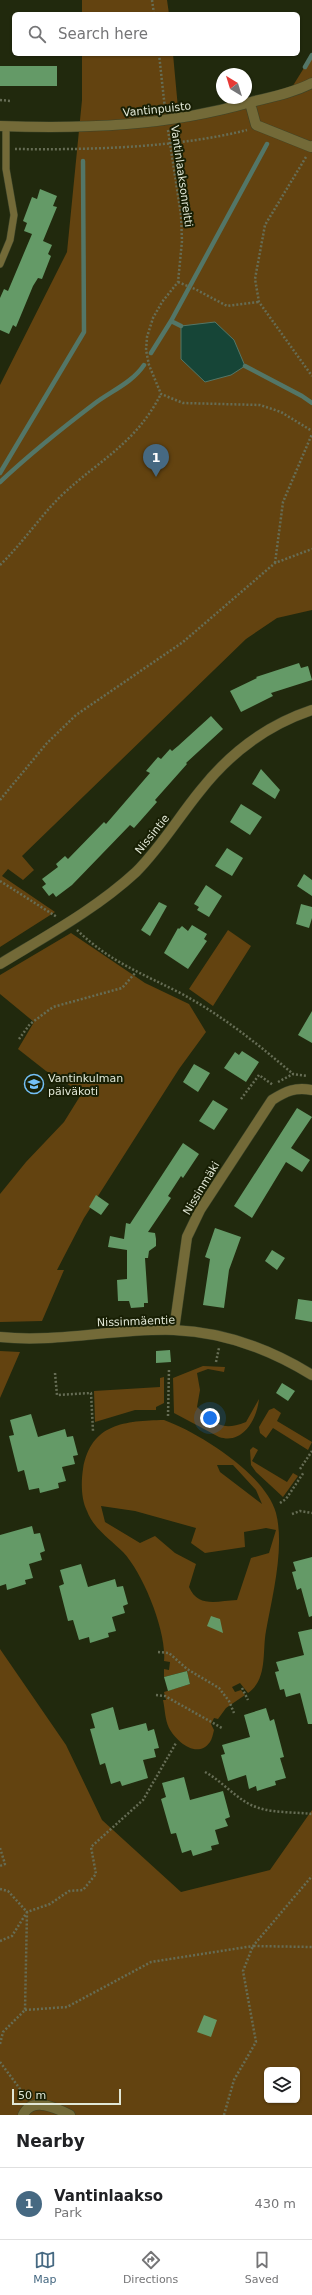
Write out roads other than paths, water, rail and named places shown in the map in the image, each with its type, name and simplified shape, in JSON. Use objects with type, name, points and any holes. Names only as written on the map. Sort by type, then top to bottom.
[{"type":"street","name":"Vantinpuisto","points":[[252,102],[312,83]]},
{"type":"street","name":"Vantinpuisto","points":[[3,126],[85,127],[167,122],[203,116],[246,104]]},
{"type":"street","points":[[250,104],[256,125],[311,146]]},
{"type":"street","name":"Nissintie","points":[[0,964],[104,898],[150,857],[199,791],[226,762],[254,740],[278,724],[312,710]]},
{"type":"street","name":"Nissinmäki","points":[[174,1330],[187,1237],[200,1210],[265,1108],[272,1100],[283,1093],[299,1088],[312,1090]]},
{"type":"street","name":"Nissinmäentie","points":[[0,1337],[174,1330],[240,1341],[267,1351],[312,1375]]},
{"type":"street","points":[[23,2115],[32,2106],[42,2104],[70,2115]]},
{"type":"lane","points":[[0,264],[10,240],[14,214],[6,169],[6,148],[3,126]]},
{"type":"waterway","points":[[305,67],[312,55]]},
{"type":"waterway","points":[[151,353],[171,321],[267,144]]},
{"type":"waterway","points":[[0,473],[84,332],[83,161]]},
{"type":"waterway","points":[[171,321],[181,326]]},
{"type":"waterway","points":[[0,482],[34,452],[94,404],[134,377],[144,365]]},
{"type":"waterway","points":[[245,366],[302,396],[312,403]]},
{"type":"place","name":"Vantinlaakso","points":[[156,477]]},
{"type":"place","name":"Vantinkulman päiväkoti","points":[[34,1084]]}]
